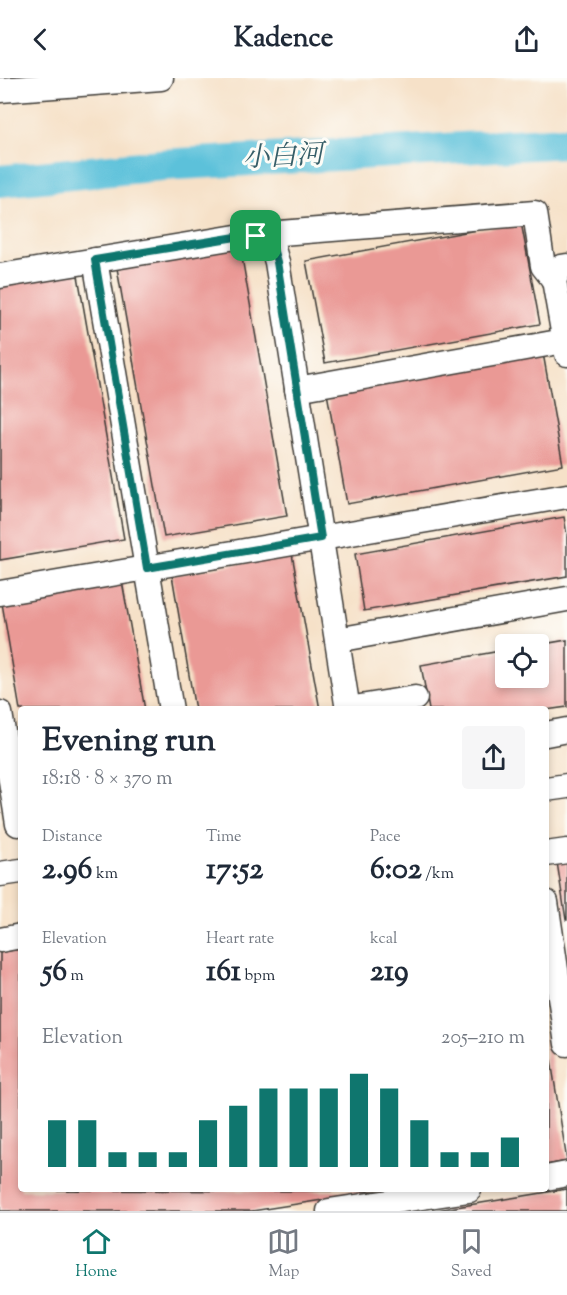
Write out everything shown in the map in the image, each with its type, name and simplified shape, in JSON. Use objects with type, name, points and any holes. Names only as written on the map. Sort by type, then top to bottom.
[{"type":"street","points":[[0,90],[26,83],[161,78]]},
{"type":"street","points":[[0,276],[242,236],[535,213],[543,266],[561,273],[566,348],[297,389]]},
{"type":"street","points":[[256,236],[272,245],[277,262],[348,706]]},
{"type":"street","points":[[95,260],[170,706]]},
{"type":"street","points":[[0,593],[567,496]]},
{"type":"street","points":[[337,640],[567,599]]},
{"type":"street","points":[[366,706],[414,698]]},
{"type":"street","points":[[0,713],[13,825]]},
{"type":"street","points":[[549,733],[567,730]]},
{"type":"street","points":[[549,789],[567,786]]},
{"type":"street","points":[[549,853],[567,850]]},
{"type":"street","points":[[0,874],[18,871]]},
{"type":"street","points":[[549,922],[567,1044]]},
{"type":"street","points":[[0,940],[18,937]]},
{"type":"street","points":[[549,1177],[567,1174]]},
{"type":"street","points":[[329,1211],[456,1192]]},
{"type":"building","points":[[521,222],[540,324],[325,363],[306,261]]},
{"type":"building","points":[[240,246],[287,516],[164,537],[117,268]]},
{"type":"building","points":[[77,270],[124,539],[0,560],[0,283]]},
{"type":"building","points":[[543,353],[563,465],[347,504],[327,393]]},
{"type":"building","points":[[564,517],[567,535],[567,576],[364,611],[355,554]]},
{"type":"building","points":[[292,554],[319,706],[194,706],[172,575]]},
{"type":"building","points":[[122,581],[144,706],[19,706],[2,603]]},
{"type":"building","points":[[567,640],[567,707],[549,710],[549,706],[428,706],[421,665],[495,652],[495,688],[549,688],[549,643]]},
{"type":"building","points":[[567,860],[567,920],[566,920],[557,862]]},
{"type":"building","points":[[18,949],[18,1192],[374,1192],[252,1211],[0,1211],[0,952]]},
{"type":"building","points":[[549,1048],[567,1161],[549,1164]]},
{"type":"building","points":[[567,1189],[567,1211],[438,1211],[438,1210]]},
{"type":"waterway","name":"小白河","points":[[0,181],[161,165],[567,142]]},
{"type":"route","points":[[242,236],[256,236],[272,245],[277,262],[321,538],[147,568],[95,260],[242,236]]}]
